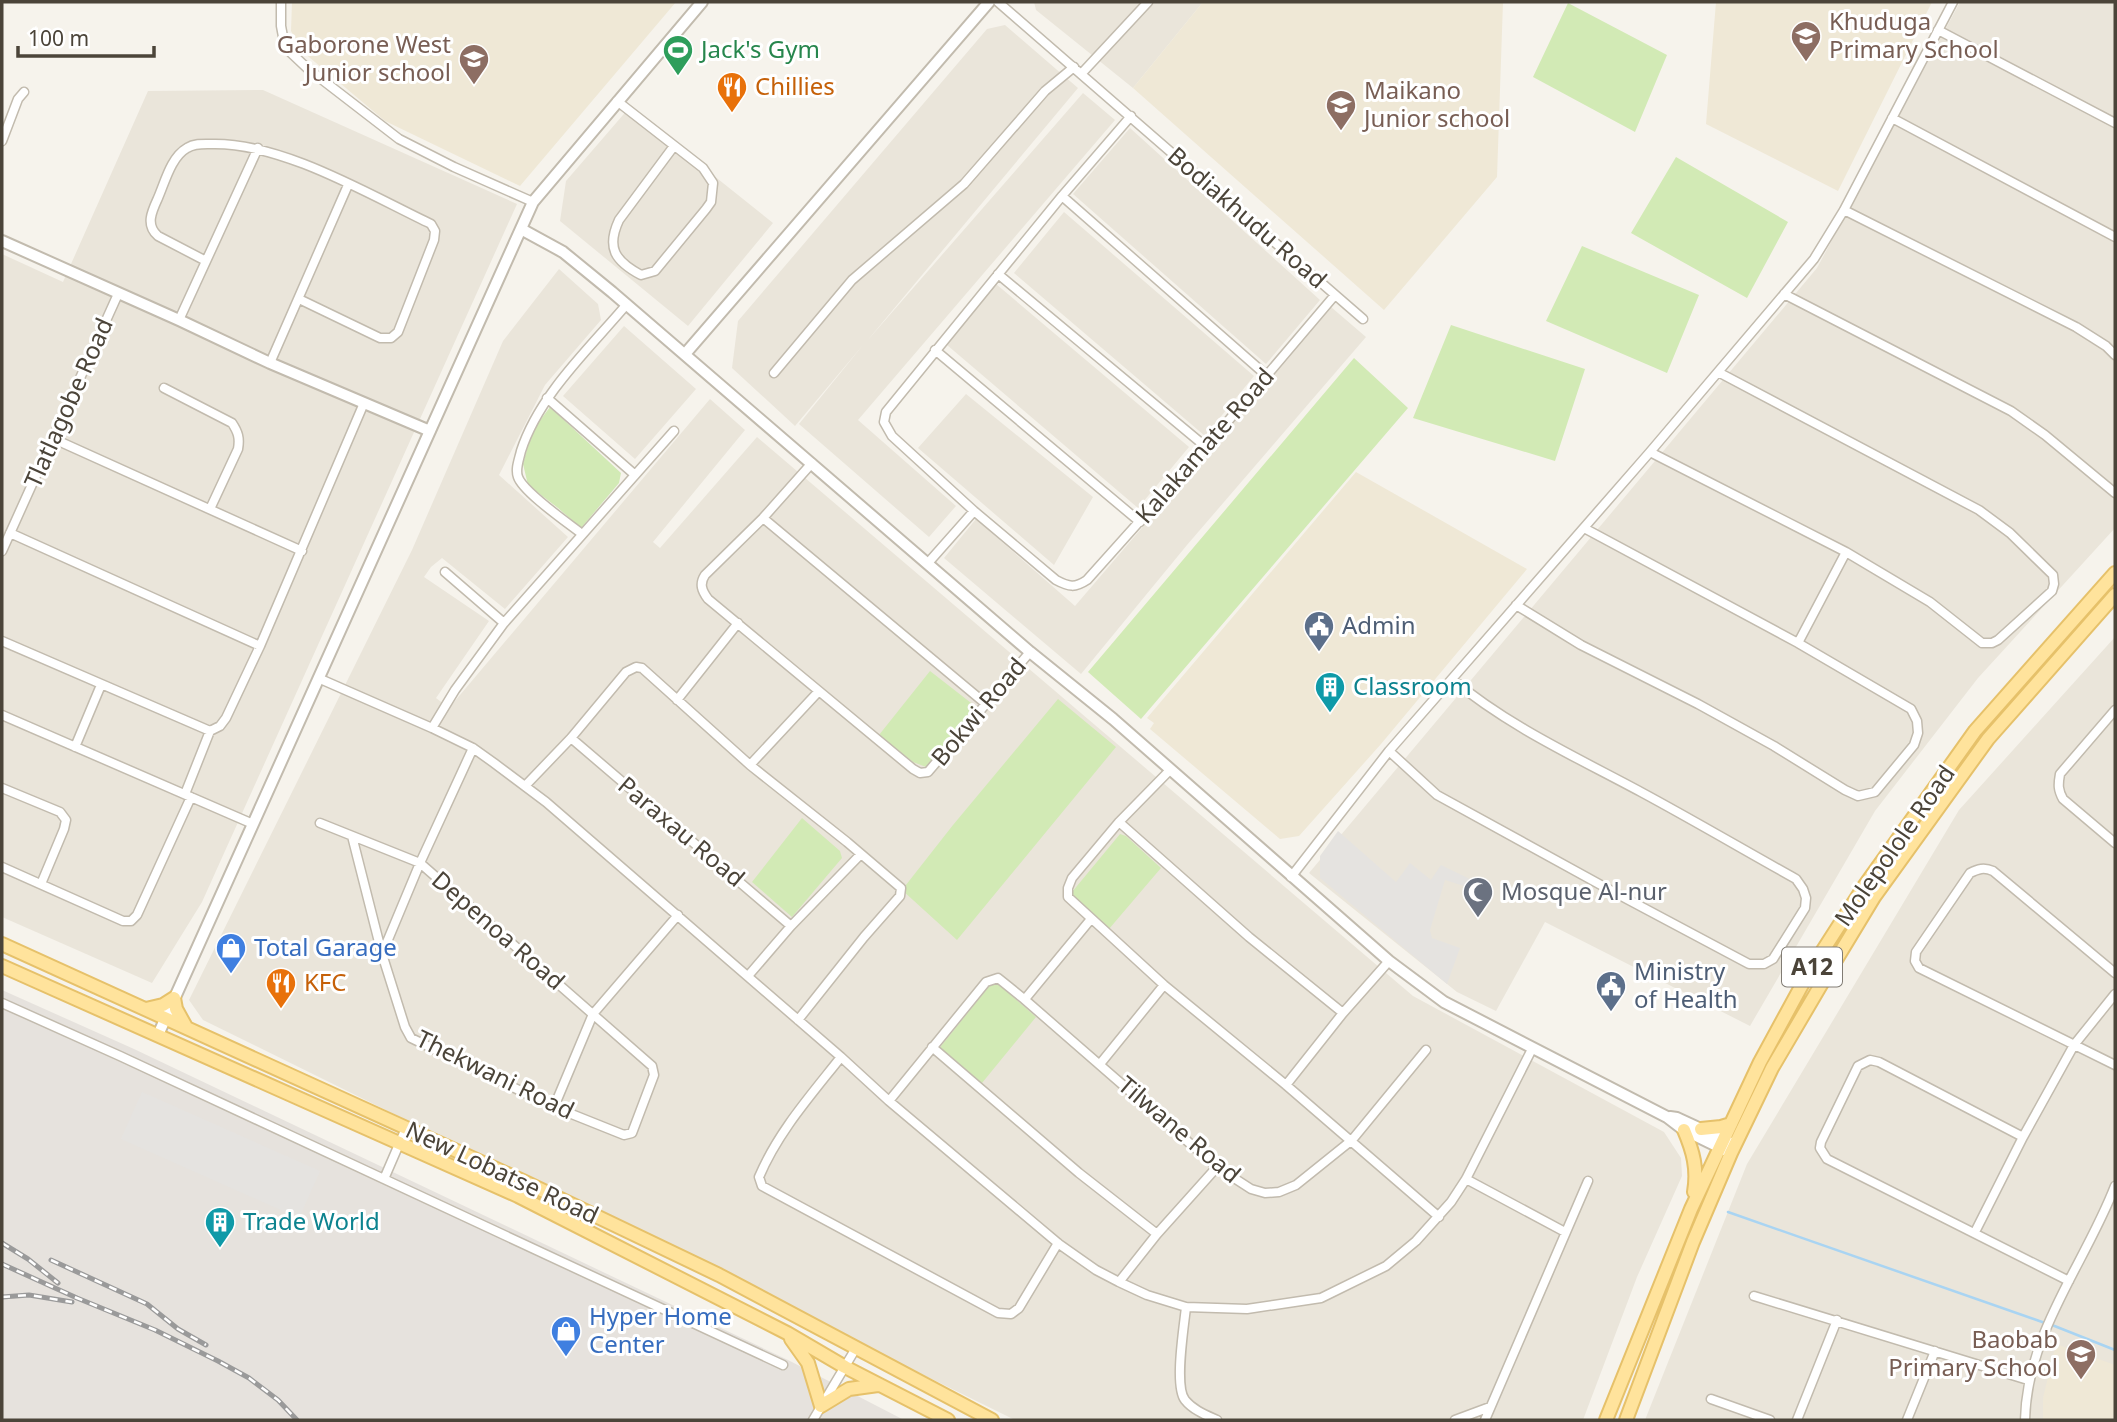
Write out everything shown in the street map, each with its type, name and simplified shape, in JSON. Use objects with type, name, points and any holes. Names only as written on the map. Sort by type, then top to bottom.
[{"type":"main road","name":"Molepolole Road","points":[[1626,1420],[1693,1242],[1727,1146],[1731,1124],[1760,1062],[1809,972],[1863,888],[1975,731],[2115,573]]},
{"type":"main road","name":"Molepolole Road","points":[[1606,1420],[1691,1209],[1874,897],[1988,739],[2115,595]]},
{"type":"main road","name":"New Lobatse Road","points":[[2,944],[406,1128],[719,1275],[992,1420]]},
{"type":"main road","points":[[2,966],[518,1196],[787,1333],[845,1367],[948,1420]]},
{"type":"main road","points":[[146,1009],[156,1008],[174,998],[176,1009],[186,1027]]},
{"type":"main road","points":[[281,1090],[288,1074]]},
{"type":"main road","points":[[1701,1129],[1731,1124]]},
{"type":"main road","points":[[1684,1130],[1695,1160],[1696,1177],[1691,1209]]},
{"type":"main road","points":[[787,1333],[807,1363],[821,1406],[849,1389],[879,1384]]},
{"type":"street","points":[[281,2],[284,43],[307,68],[399,139],[533,202]]},
{"type":"street","points":[[158,1035],[533,202],[702,2]]},
{"type":"street","points":[[685,354],[989,2]]},
{"type":"street","name":"Bodiakhudu Road","points":[[998,2],[1363,319]]},
{"type":"street","points":[[774,373],[858,275],[964,184],[1045,91],[1078,70],[1148,2]]},
{"type":"street","points":[[1291,877],[1389,751],[1814,259],[1844,210],[1954,2]]},
{"type":"street","points":[[1938,30],[2115,123]]},
{"type":"street","points":[[2,141],[18,99],[24,92]]},
{"type":"street","points":[[617,101],[674,146],[709,175],[713,183],[711,202],[655,271],[641,275],[624,264],[615,254],[612,243],[614,229],[674,146]]},
{"type":"street","points":[[928,563],[974,511],[891,436],[884,422],[886,412],[1062,196],[1131,116]]},
{"type":"street","points":[[1892,118],[2115,237]]},
{"type":"street","points":[[206,261],[158,236],[150,224],[152,211],[175,159],[186,148],[198,144],[258,148],[310,167],[431,224],[435,231],[434,240],[398,332],[391,338],[380,338],[299,299]]},
{"type":"street","points":[[179,320],[258,148]]},
{"type":"street","points":[[270,363],[348,185]]},
{"type":"street","points":[[1062,196],[1266,375]]},
{"type":"street","points":[[1844,210],[2076,327],[2115,355]]},
{"type":"street","points":[[521,229],[563,252],[627,304],[1030,652],[1113,719],[1389,961],[1444,1002],[1667,1117],[1684,1130],[1727,1146]]},
{"type":"street","points":[[2,242],[270,363],[430,431]]},
{"type":"street","points":[[999,274],[1206,447]]},
{"type":"street","name":"Tlatlagobe Road","points":[[2,551],[118,294]]},
{"type":"street","points":[[1784,294],[2011,411],[2045,435],[2115,493]]},
{"type":"street","name":"Kalakamate Road","points":[[974,511],[1056,580],[1068,586],[1078,586],[1087,580],[1140,522],[1335,295]]},
{"type":"street","points":[[582,534],[525,488],[518,478],[516,468],[527,434],[548,398],[627,304]]},
{"type":"street","points":[[935,350],[1140,522]]},
{"type":"street","points":[[1650,452],[1846,552],[1930,602],[1982,643],[1998,640],[2052,591],[2053,575],[2010,533],[1979,510],[1718,372]]},
{"type":"street","points":[[164,388],[232,423],[237,431],[238,449],[210,509]]},
{"type":"street","points":[[548,398],[634,474]]},
{"type":"street","points":[[2,867],[123,921],[135,919],[188,795],[210,731],[220,726],[226,718],[260,646],[364,403]]},
{"type":"street","points":[[432,728],[455,690],[504,622],[674,431]]},
{"type":"street","points":[[54,439],[302,551]]},
{"type":"street","points":[[750,765],[819,691],[708,599],[703,593],[701,580],[764,518],[812,463]]},
{"type":"street","points":[[764,518],[986,704]]},
{"type":"street","points":[[1516,605],[1581,645],[1698,704],[1858,796],[1875,792],[1914,745],[1919,733],[1911,709],[1798,643],[1584,528]]},
{"type":"street","points":[[10,533],[260,646]]},
{"type":"street","points":[[1798,643],[1846,552]]},
{"type":"street","points":[[445,572],[504,622]]},
{"type":"street","points":[[677,699],[738,623]]},
{"type":"street","points":[[2,640],[210,731]]},
{"type":"street","name":"Bokwi Road","points":[[819,691],[913,769],[920,773],[928,772],[1030,652]]},
{"type":"street","points":[[525,786],[626,672],[636,667],[645,671],[750,765],[901,888],[901,894],[798,1020]]},
{"type":"street","points":[[318,678],[473,748],[547,802],[889,1101],[1058,1243],[1096,1270],[1119,1282],[1147,1295],[1186,1307],[1247,1309],[1321,1298],[1386,1266],[1439,1217],[1466,1179],[1532,1049]]},
{"type":"street","points":[[1389,751],[1437,795],[1610,890],[1749,964],[1764,964],[1773,959],[1805,908],[1806,898],[1796,879],[1640,791],[1559,749],[1490,708],[1452,679]]},
{"type":"street","points":[[75,747],[101,685]]},
{"type":"street","points":[[2115,710],[2060,774],[2058,790],[2063,799],[2115,843]]},
{"type":"street","points":[[2,715],[253,824]]},
{"type":"street","name":"Paraxau Road","points":[[570,738],[792,926]]},
{"type":"street","points":[[382,954],[473,748]]},
{"type":"street","points":[[1170,770],[1119,822],[1072,878],[1068,897],[1164,985],[1352,1140],[1439,1217]]},
{"type":"street","points":[[2,788],[60,812],[66,820],[41,884]]},
{"type":"street","points":[[1119,822],[1249,937],[1343,1013]]},
{"type":"street","name":"Depenoa Road","points":[[320,823],[420,863],[652,1066],[655,1072]]},
{"type":"street","name":"Thekwani Road","points":[[352,836],[382,954],[411,1038],[554,1107],[627,1136],[633,1130],[655,1072]]},
{"type":"street","points":[[748,976],[861,854]]},
{"type":"street","points":[[2115,973],[1987,868],[1970,873],[1916,952],[1915,961],[1919,968],[2115,1065]]},
{"type":"street","points":[[554,1107],[593,1014],[678,915]]},
{"type":"street","points":[[1025,999],[1091,919]]},
{"type":"street","points":[[1286,1085],[1343,1013],[1389,961]]},
{"type":"street","name":"Tilwane Road","points":[[932,1047],[986,982],[998,978],[1003,980],[1217,1167],[1251,1189],[1265,1192],[1279,1192],[1296,1185],[1352,1140],[1426,1050]]},
{"type":"street","points":[[1100,1064],[1164,985]]},
{"type":"street","points":[[1975,1232],[2074,1045],[2115,994]]},
{"type":"street","points":[[2,1003],[131,1060],[783,1365]]},
{"type":"street","points":[[889,1101],[932,1047],[1080,1173],[1157,1234]]},
{"type":"street","points":[[841,1057],[791,1119],[768,1156],[759,1177],[762,1186],[998,1313],[1014,1312],[1019,1308],[1058,1243]]},
{"type":"street","points":[[2023,1137],[1879,1062],[1870,1060],[1858,1066],[1819,1148],[1827,1159],[2069,1281]]},
{"type":"street","points":[[1667,1117],[1677,1118],[1701,1129],[1727,1146]]},
{"type":"street","points":[[384,1179],[406,1128]]},
{"type":"street","points":[[1119,1282],[1157,1234],[1217,1167]]},
{"type":"street","points":[[1466,1179],[1565,1232]]},
{"type":"street","points":[[1485,1420],[1588,1181]]},
{"type":"street","points":[[2025,1420],[2028,1380],[2043,1332],[2105,1213],[2115,1185]]},
{"type":"street","points":[[1754,1296],[2028,1380]]},
{"type":"street","points":[[1186,1307],[1180,1378],[1183,1397],[1195,1409],[1217,1420]]},
{"type":"street","points":[[1797,1420],[1838,1320]]},
{"type":"street","points":[[813,1420],[856,1348]]},
{"type":"street","points":[[1908,1420],[1934,1351]]},
{"type":"street","points":[[1711,1399],[1770,1420]]},
{"type":"street","points":[[1455,1420],[1490,1407]]},
{"type":"shaded area","name":"Gaborone West Junior school","points":[[292,2],[676,2],[520,186],[385,121],[303,52],[291,31]]},
{"type":"shaded area","points":[[1034,2],[1203,2],[1133,88],[1036,10]]},
{"type":"shaded area","name":"Maikano Junior school","points":[[1203,2],[1503,2],[1497,177],[1384,310],[1133,88]]},
{"type":"shaded area","name":"Khuduga Primary School","points":[[1716,2],[1932,2],[1838,191],[1706,124]]},
{"type":"shaded area","points":[[1960,2],[2115,2],[2115,528],[1978,678],[1875,811],[1750,1026],[1545,922],[1496,1011],[1457,992],[1309,873],[1817,268]]},
{"type":"shaded area","points":[[1005,25],[1078,88],[867,341],[1083,93],[1115,120],[858,420],[956,506],[929,537],[799,424],[863,345],[795,426],[732,368],[738,321],[987,29]]},
{"type":"shaded area","points":[[263,90],[517,204],[202,902],[152,983],[2,917],[2,254],[63,282],[148,91]]},
{"type":"shaded area","points":[[629,108],[773,223],[688,326],[560,221],[566,181]]},
{"type":"shaded area","points":[[1130,128],[1320,300],[1266,364],[1073,194]]},
{"type":"shaded area","points":[[1064,212],[1254,376],[1205,436],[1014,273]]},
{"type":"shaded area","points":[[559,269],[598,304],[601,320],[545,385],[499,475],[568,537],[505,609],[442,558],[431,567],[424,577],[489,621],[436,698],[449,708],[710,399],[745,430],[653,542],[660,548],[757,437],[1413,996],[1664,1132],[1681,1158],[1682,1176],[1637,1277],[1583,1420],[1015,1420],[203,1020],[189,1000],[412,550],[503,341]]},
{"type":"shaded area","points":[[996,284],[1189,447],[1138,508],[947,345]]},
{"type":"shaded area","points":[[1331,307],[1366,337],[1187,545],[1081,674],[944,558],[976,519],[1075,606]]},
{"type":"shaded area","points":[[624,326],[696,389],[635,459],[563,396]]},
{"type":"shaded area","points":[[966,394],[1093,497],[1054,565],[918,448]]},
{"type":"shaded area","points":[[1356,472],[1527,569],[1381,744],[1299,836],[1280,839],[1150,729],[1154,723],[1147,718]]},
{"type":"shaded area","points":[[2115,637],[2115,1420],[1645,1420],[1747,1164],[1959,810]]},
{"type":"shaded area","points":[[1338,831],[1396,882],[1410,863],[1431,880],[1441,865],[1484,886],[1483,892],[1445,880],[1430,930],[1432,938],[1460,948],[1447,984],[1320,878],[1320,856]]},
{"type":"shaded area","points":[[2,990],[134,1049],[788,1360],[904,1420],[2,1420]]},
{"type":"shaded area","points":[[142,1092],[320,1171],[299,1218],[121,1139]]},
{"type":"shaded area","name":"Baobab Primary School","points":[[2056,1344],[2115,1365],[2115,1420],[2043,1420],[2043,1398]]},
{"type":"green space","points":[[1568,3],[1667,55],[1635,132],[1533,77]]},
{"type":"green space","points":[[1676,157],[1788,222],[1747,298],[1631,233]]},
{"type":"green space","points":[[1582,246],[1699,295],[1667,373],[1546,321]]},
{"type":"green space","points":[[1451,325],[1585,369],[1555,461],[1413,418]]},
{"type":"green space","points":[[1354,358],[1408,408],[1141,719],[1088,672]]},
{"type":"green space","points":[[550,407],[621,473],[619,483],[581,528],[528,485],[523,464],[532,431]]},
{"type":"green space","points":[[930,671],[975,706],[926,767],[913,762],[879,735]]},
{"type":"green space","points":[[1058,699],[1116,747],[957,940],[902,890]]},
{"type":"green space","points":[[802,818],[840,851],[842,858],[792,917],[752,882]]},
{"type":"green space","points":[[1120,834],[1126,836],[1161,868],[1109,929],[1071,899],[1072,892]]},
{"type":"green space","points":[[997,983],[1036,1017],[982,1083],[937,1051],[991,984]]},
{"type":"waterway","points":[[1728,1212],[2045,1323]]},
{"type":"waterway","points":[[2052,1325],[2115,1350]]},
{"type":"railway","points":[[2,1243],[58,1283]]},
{"type":"railway","points":[[51,1260],[147,1304],[178,1329],[206,1345]]},
{"type":"railway","points":[[2,1264],[155,1330],[218,1361],[249,1378],[278,1400],[297,1420]]},
{"type":"railway","points":[[2,1297],[29,1295],[72,1302]]},
{"type":"place","name":"Khuduga Primary School","points":[[1806,63]]},
{"type":"place","name":"Jack's Gym","points":[[678,77]]},
{"type":"place","name":"Gaborone West Junior school","points":[[474,86]]},
{"type":"place","name":"Chillies","points":[[732,114]]},
{"type":"place","name":"Maikano Junior school","points":[[1341,132]]},
{"type":"place","name":"Admin","points":[[1319,653]]},
{"type":"place","name":"Classroom","points":[[1330,714]]},
{"type":"place","name":"Mosque Al-nur","points":[[1478,919]]},
{"type":"place","name":"Total Garage","points":[[231,975]]},
{"type":"place","name":"KFC","points":[[281,1010]]},
{"type":"place","name":"Ministry of Health","points":[[1611,1013]]},
{"type":"place","name":"Trade World","points":[[220,1249]]},
{"type":"place","name":"Hyper Home Center","points":[[566,1358]]},
{"type":"place","name":"Baobab Primary School","points":[[2081,1381]]}]
